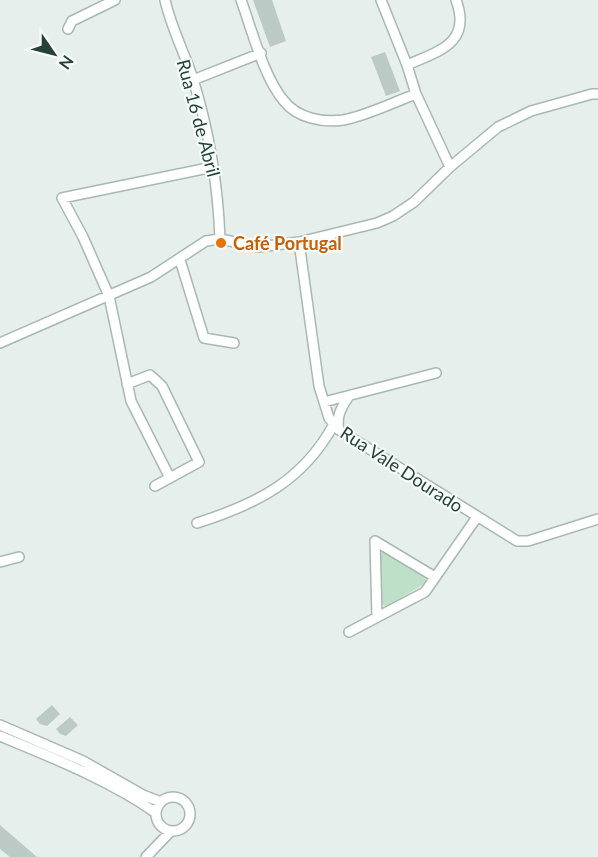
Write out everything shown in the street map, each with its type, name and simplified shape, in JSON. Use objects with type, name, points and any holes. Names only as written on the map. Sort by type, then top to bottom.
[{"type":"street","points":[[68,29],[72,21],[115,0]]},
{"type":"street","name":"Rua 16 de Abril","points":[[165,0],[193,80],[218,195],[220,239]]},
{"type":"street","points":[[241,0],[271,82],[285,103],[302,115],[320,120],[343,120],[416,94]]},
{"type":"street","points":[[381,0],[416,94],[450,167]]},
{"type":"street","points":[[407,65],[441,50],[455,39],[461,22],[456,0]]},
{"type":"street","points":[[193,80],[261,53]]},
{"type":"street","points":[[0,343],[151,277],[206,241],[220,239],[260,247],[299,242],[377,223],[393,216],[414,202],[450,167],[498,127],[531,111],[598,94]]},
{"type":"street","points":[[170,478],[131,401],[109,296],[83,237],[62,198],[213,167]]},
{"type":"street","name":"Rua Vale Dourado","points":[[299,242],[319,386],[328,418],[337,427],[477,518],[517,541],[528,541],[598,519]]},
{"type":"street","points":[[180,260],[204,338],[234,343]]},
{"type":"street","points":[[324,402],[436,373]]},
{"type":"street","points":[[126,384],[150,375],[156,379],[162,386],[199,462],[155,486]]},
{"type":"street","points":[[197,523],[229,513],[288,481],[337,427],[339,412],[349,396]]},
{"type":"street","points":[[349,632],[425,592],[477,518]]},
{"type":"street","points":[[377,617],[375,541],[435,577]]},
{"type":"street","points":[[0,561],[19,557]]},
{"type":"street","points":[[0,725],[83,761],[143,795],[161,802]]},
{"type":"street","points":[[0,736],[50,756],[140,802],[156,813]]},
{"type":"street","points":[[157,844],[159,825],[156,813],[161,802],[170,797],[184,801],[189,810],[189,820],[186,825],[177,831],[171,831],[159,825]]},
{"type":"street","points":[[146,857],[171,831]]},
{"type":"green space","points":[[383,552],[426,575],[427,582],[386,607],[379,601],[380,554]]},
{"type":"building","points":[[253,0],[272,0],[286,41],[270,47]]},
{"type":"building","points":[[385,52],[400,91],[386,96],[371,57]]},
{"type":"building","points":[[52,705],[60,714],[47,726],[40,724],[36,719]]},
{"type":"building","points":[[70,717],[78,725],[66,736],[60,734],[56,729]]},
{"type":"building","points":[[0,825],[37,857],[10,857],[0,849]]},
{"type":"place","name":"Café Portugal","points":[[221,243]]}]
